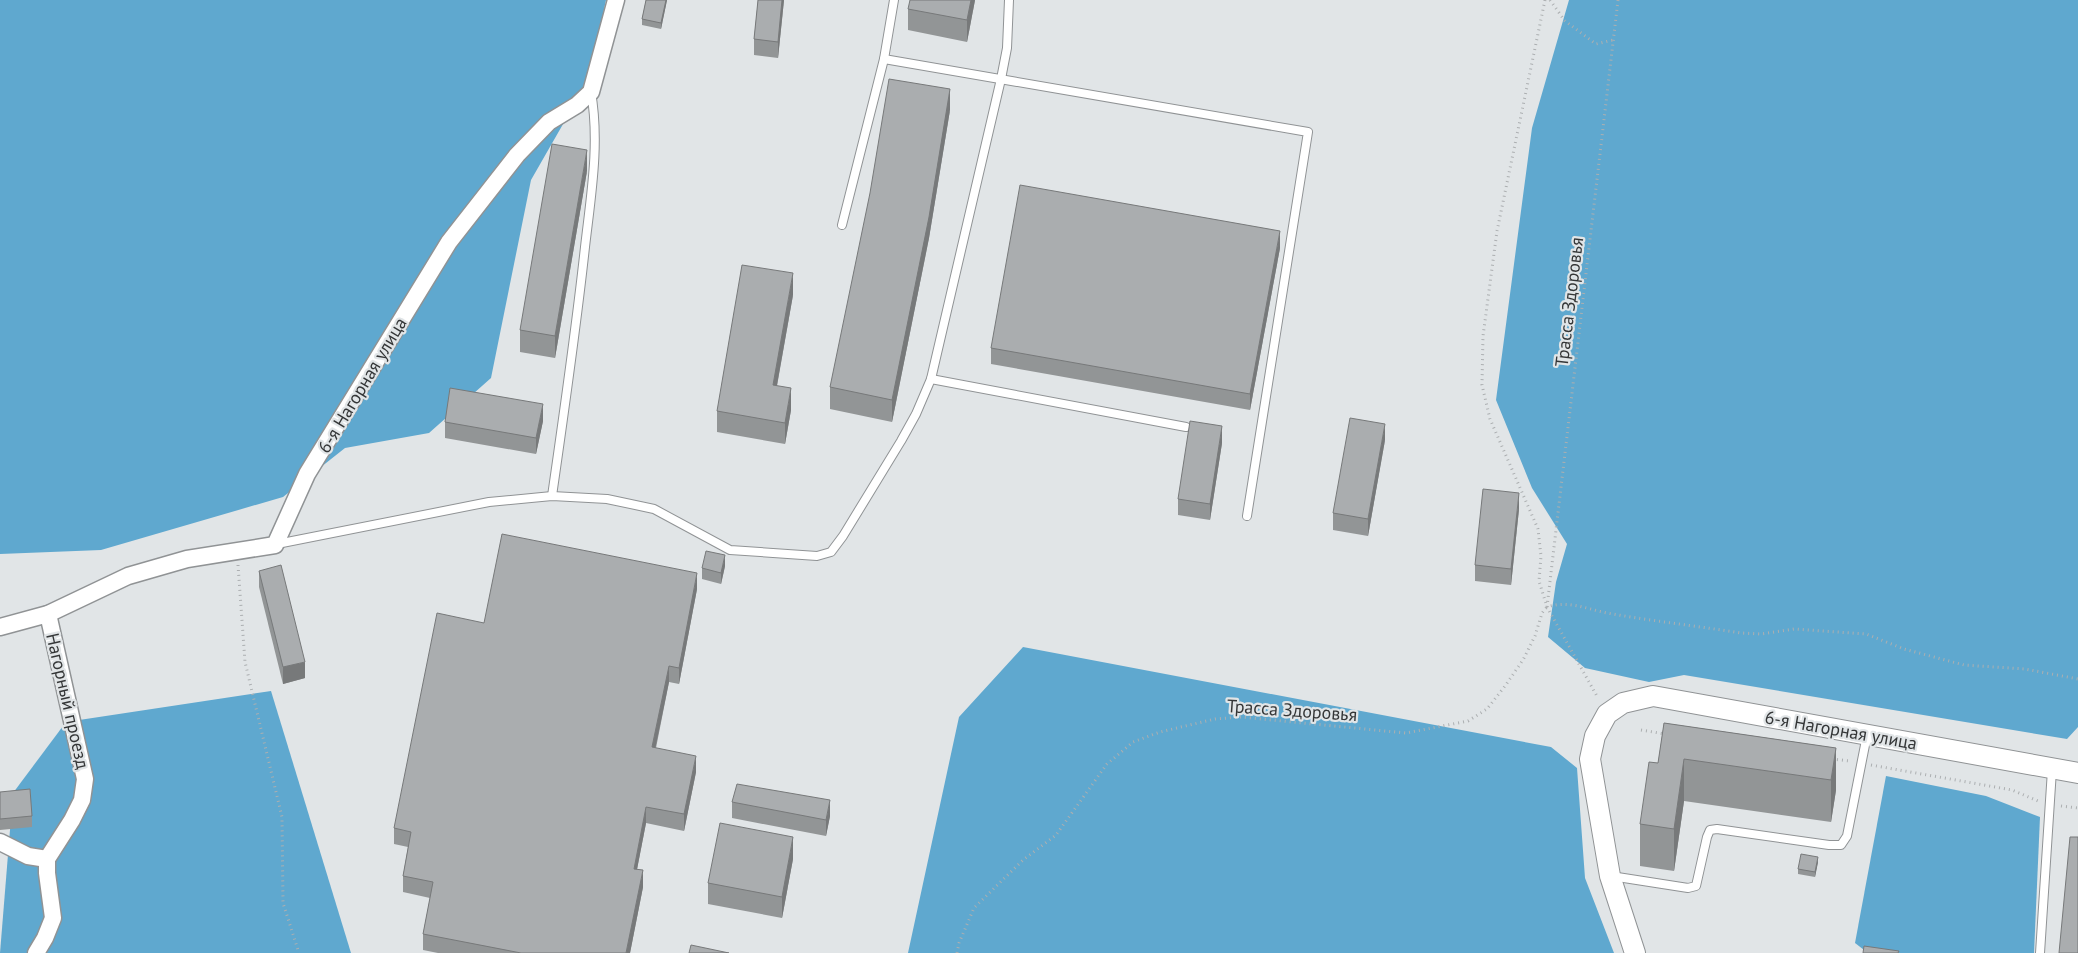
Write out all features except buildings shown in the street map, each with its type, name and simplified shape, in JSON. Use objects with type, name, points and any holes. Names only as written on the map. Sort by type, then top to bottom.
[{"type":"street","points":[[591,92],[616,0]]},
{"type":"street","name":"6-я Нагорная улица","points":[[275,544],[307,474],[449,242],[517,156],[549,122],[577,104],[591,92]]},
{"type":"street","points":[[0,627],[48,614],[128,576],[187,559],[237,552],[275,544]]},
{"type":"street","name":"Нагорный проезд","points":[[47,859],[72,820],[82,800],[85,780],[48,614]]},
{"type":"street","name":"6-я Нагорная улица","points":[[1607,714],[1623,703],[1653,696],[2078,772]]},
{"type":"street","points":[[1607,714],[1595,736],[1590,759],[1610,876],[1634,953]]},
{"type":"street","points":[[0,842],[28,856],[47,859],[53,918],[45,938],[36,953]]},
{"type":"lane","points":[[842,225],[884,59],[894,0]]},
{"type":"lane","points":[[275,544],[489,502],[552,496],[607,499],[654,509],[730,550],[817,556],[831,552],[843,536],[901,441],[916,414],[931,379],[1001,79],[1007,48],[1009,0]]},
{"type":"lane","points":[[884,59],[1308,132],[1247,516]]},
{"type":"lane","points":[[552,496],[578,312],[595,164],[595,114],[591,92]]},
{"type":"lane","points":[[931,379],[1186,426]]},
{"type":"lane","points":[[1610,876],[1688,888],[1696,886],[1707,837],[1710,830],[1717,829],[1829,845],[1841,845],[1848,836],[1867,735]]},
{"type":"lane","points":[[2040,953],[2052,768]]},
{"type":"path","points":[[1545,0],[1496,231],[1483,336],[1482,385],[1490,419],[1538,529],[1541,556],[1539,581],[1547,607],[1607,714]]},
{"type":"path","points":[[1550,0],[1565,21],[1596,44],[1613,40]]},
{"type":"path","name":"Трасса Здоровья","points":[[957,953],[959,943],[974,908],[1023,860],[1056,835],[1107,764],[1133,742],[1160,732],[1215,718],[1241,717],[1406,733],[1468,721],[1487,709],[1510,680],[1523,660],[1535,636],[1542,614],[1547,607],[1618,0]]},
{"type":"path","points":[[237,552],[246,662],[282,817],[283,903],[299,953]]},
{"type":"path","points":[[1547,607],[1555,604],[1568,604],[1607,613],[1741,633],[1761,634],[1794,629],[1866,634],[1904,649],[1964,665],[2025,669],[2078,680]]},
{"type":"shaded area","points":[[0,0],[606,0],[590,77],[531,180],[491,378],[429,433],[345,448],[283,497],[101,550],[0,554]]},
{"type":"shaded area","points":[[1569,0],[2078,0],[2078,727],[2067,739],[1684,675],[1649,682],[1585,668],[1548,637],[1556,582],[1567,544],[1532,488],[1496,400],[1532,128]]},
{"type":"shaded area","points":[[1023,647],[1551,747],[1577,768],[1585,878],[1614,953],[908,953],[959,717]]},
{"type":"shaded area","points":[[271,691],[351,953],[0,953],[13,793],[66,722]]},
{"type":"shaded area","points":[[1886,776],[1986,796],[2040,817],[2034,953],[1868,953],[1855,943]]}]
